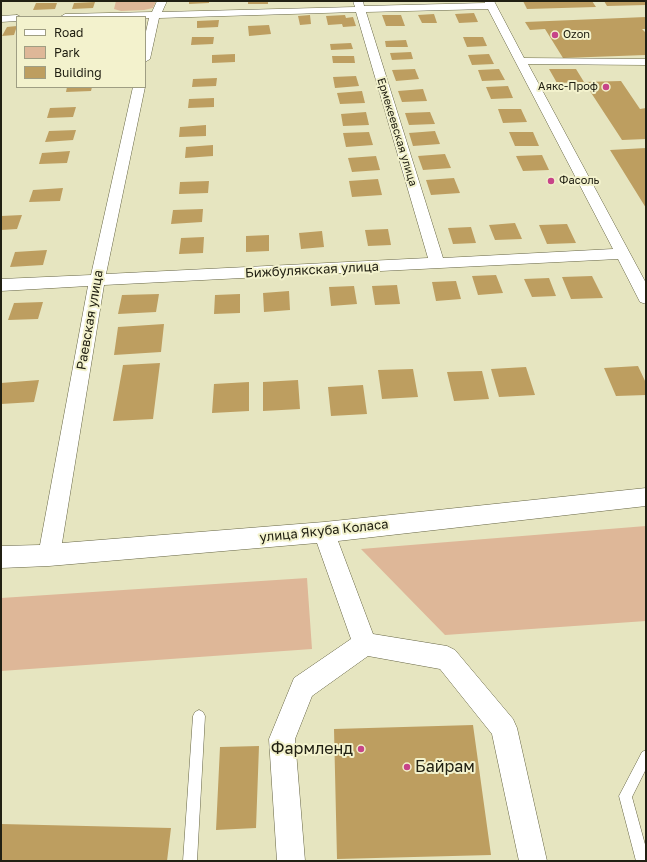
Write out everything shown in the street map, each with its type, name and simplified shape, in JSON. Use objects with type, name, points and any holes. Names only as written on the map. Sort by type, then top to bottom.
[{"type":"street","points":[[146,55],[155,15],[162,1]]},
{"type":"street","points":[[229,1],[229,13]]},
{"type":"street","points":[[74,16],[108,12],[155,15],[229,13],[359,5],[490,3],[646,298]]},
{"type":"street","name":"Ермекеевская улица","points":[[359,5],[437,264]]},
{"type":"street","points":[[1,19],[16,18]]},
{"type":"street","points":[[520,61],[646,62]]},
{"type":"street","name":"Раевская улица","points":[[49,555],[96,281],[139,88]]},
{"type":"street","name":"Бижбулякская улица","points":[[1,286],[622,254]]},
{"type":"street","name":"улица Якуба Коласа","points":[[1,557],[49,555],[324,532],[646,497]]},
{"type":"street","points":[[324,532],[365,644]]},
{"type":"street","points":[[291,861],[282,739],[303,687],[365,644],[447,658],[504,728],[533,861]]},
{"type":"lane","points":[[190,861],[199,716]]},
{"type":"lane","points":[[643,861],[625,796],[646,756]]},
{"type":"green space","points":[[116,1],[156,1],[153,8],[121,11],[114,9]]},
{"type":"green space","points":[[646,526],[646,621],[445,635],[361,549]]},
{"type":"green space","points":[[307,578],[312,649],[1,671],[1,598]]},
{"type":"building","points":[[189,1],[209,1],[209,3],[189,4]]},
{"type":"building","points":[[248,1],[268,1],[268,4],[248,4]]},
{"type":"building","points":[[523,1],[592,1],[596,7],[527,9]]},
{"type":"building","points":[[604,1],[646,1],[646,5],[607,6]]},
{"type":"building","points":[[95,2],[93,8],[72,9],[74,3]]},
{"type":"building","points":[[36,3],[57,3],[55,9],[33,10]]},
{"type":"building","points":[[474,13],[478,22],[459,23],[455,14]]},
{"type":"building","points":[[434,14],[437,23],[422,23],[418,15]]},
{"type":"building","points":[[310,15],[311,24],[300,25],[298,16]]},
{"type":"building","points":[[345,15],[346,18],[353,17],[356,26],[343,27],[342,24],[328,25],[326,16]]},
{"type":"building","points":[[382,15],[401,15],[405,26],[386,26]]},
{"type":"building","points":[[646,17],[646,29],[642,29],[646,33],[646,55],[563,58],[545,29],[530,30],[525,22]]},
{"type":"building","points":[[219,20],[218,27],[197,28],[197,21]]},
{"type":"building","points":[[269,25],[271,34],[249,36],[248,26]]},
{"type":"building","points":[[16,26],[14,35],[2,36],[7,27]]},
{"type":"building","points":[[192,37],[214,37],[213,44],[191,45]]},
{"type":"building","points":[[463,37],[483,37],[487,46],[467,47]]},
{"type":"building","points":[[406,40],[408,47],[386,47],[385,41]]},
{"type":"building","points":[[351,43],[353,49],[331,50],[330,44]]},
{"type":"building","points":[[411,52],[413,59],[392,60],[390,53]]},
{"type":"building","points":[[235,54],[235,62],[212,63],[212,55]]},
{"type":"building","points":[[489,54],[494,64],[472,65],[468,55]]},
{"type":"building","points":[[332,56],[354,56],[355,63],[333,63]]},
{"type":"building","points":[[415,69],[419,79],[396,81],[392,70]]},
{"type":"building","points":[[499,69],[505,80],[482,81],[478,70]]},
{"type":"building","points":[[549,69],[576,69],[584,82],[557,83]]},
{"type":"building","points":[[356,76],[359,86],[335,88],[333,77]]},
{"type":"building","points":[[217,78],[216,86],[192,87],[193,79]]},
{"type":"building","points":[[621,81],[640,109],[646,108],[646,139],[622,140],[584,82]]},
{"type":"building","points":[[508,86],[513,98],[491,99],[486,87]]},
{"type":"building","points":[[67,88],[92,88],[91,91],[66,92]]},
{"type":"building","points":[[423,89],[427,101],[402,102],[398,91]]},
{"type":"building","points":[[362,91],[365,103],[340,104],[337,93]]},
{"type":"building","points":[[214,98],[214,107],[188,108],[189,99]]},
{"type":"building","points":[[76,107],[73,117],[47,118],[50,108]]},
{"type":"building","points":[[498,109],[521,109],[527,122],[503,123]]},
{"type":"building","points":[[366,112],[369,125],[343,126],[341,114]]},
{"type":"building","points":[[430,112],[435,124],[409,125],[405,113]]},
{"type":"building","points":[[206,125],[206,136],[179,137],[180,127]]},
{"type":"building","points":[[76,130],[73,140],[45,142],[49,131]]},
{"type":"building","points":[[435,131],[440,144],[413,146],[409,133]]},
{"type":"building","points":[[369,132],[373,145],[346,147],[343,133]]},
{"type":"building","points":[[509,132],[533,132],[539,146],[515,146]]},
{"type":"building","points":[[213,145],[213,156],[185,158],[186,147]]},
{"type":"building","points":[[646,148],[646,208],[610,150]]},
{"type":"building","points":[[70,151],[67,163],[39,164],[42,153]]},
{"type":"building","points":[[445,154],[451,168],[423,170],[418,156]]},
{"type":"building","points":[[542,155],[549,170],[523,171],[516,156]]},
{"type":"building","points":[[376,156],[380,170],[352,172],[348,158]]},
{"type":"building","points":[[454,178],[460,193],[431,195],[426,180]]},
{"type":"building","points":[[378,179],[382,195],[352,197],[349,181]]},
{"type":"building","points":[[209,181],[208,193],[179,194],[180,182]]},
{"type":"building","points":[[63,188],[60,201],[29,202],[33,190]]},
{"type":"building","points":[[203,209],[202,222],[171,224],[173,210]]},
{"type":"building","points":[[22,215],[17,229],[1,230],[1,216]]},
{"type":"building","points":[[515,223],[522,239],[495,240],[489,225]]},
{"type":"building","points":[[567,224],[576,243],[547,244],[539,225]]},
{"type":"building","points":[[471,227],[476,243],[453,244],[448,228]]},
{"type":"building","points":[[388,229],[391,245],[368,246],[365,230]]},
{"type":"building","points":[[322,231],[324,247],[301,249],[299,233]]},
{"type":"building","points":[[269,235],[269,251],[246,252],[246,236]]},
{"type":"building","points":[[204,237],[203,253],[179,254],[181,238]]},
{"type":"building","points":[[47,250],[43,265],[10,267],[15,252]]},
{"type":"building","points":[[496,275],[503,293],[478,295],[472,276]]},
{"type":"building","points":[[592,276],[603,298],[571,299],[562,277]]},
{"type":"building","points":[[549,278],[556,296],[532,297],[524,279]]},
{"type":"building","points":[[456,281],[461,299],[436,301],[432,282]]},
{"type":"building","points":[[397,285],[400,304],[375,305],[372,286]]},
{"type":"building","points":[[354,286],[357,304],[331,306],[329,287]]},
{"type":"building","points":[[289,291],[290,310],[264,312],[263,293]]},
{"type":"building","points":[[159,294],[156,312],[118,314],[122,295]]},
{"type":"building","points":[[240,294],[240,313],[214,314],[215,295]]},
{"type":"building","points":[[43,302],[38,319],[8,320],[14,303]]},
{"type":"building","points":[[164,324],[161,352],[114,355],[118,327]]},
{"type":"building","points":[[160,363],[153,419],[113,421],[123,365]]},
{"type":"building","points":[[638,366],[646,383],[646,395],[616,396],[604,368]]},
{"type":"building","points":[[526,367],[535,395],[499,397],[491,369]]},
{"type":"building","points":[[413,369],[418,397],[382,399],[378,370]]},
{"type":"building","points":[[482,371],[489,399],[454,401],[447,372]]},
{"type":"building","points":[[39,380],[34,402],[1,404],[1,383]]},
{"type":"building","points":[[298,380],[300,409],[263,411],[263,382]]},
{"type":"building","points":[[249,382],[249,411],[212,413],[214,384]]},
{"type":"building","points":[[363,385],[367,414],[331,416],[328,387]]},
{"type":"building","points":[[473,725],[491,855],[337,859],[334,729]]},
{"type":"building","points":[[259,746],[256,828],[216,830],[220,747]]},
{"type":"building","points":[[1,824],[171,828],[167,861],[1,861]]},
{"type":"place","name":"Ozon","points":[[555,35]]},
{"type":"place","name":"Аякс-Проф","points":[[606,87]]},
{"type":"place","name":"Фасоль","points":[[551,181]]},
{"type":"place","name":"Фармленд","points":[[361,749]]},
{"type":"place","name":"Байрам","points":[[407,767]]}]
